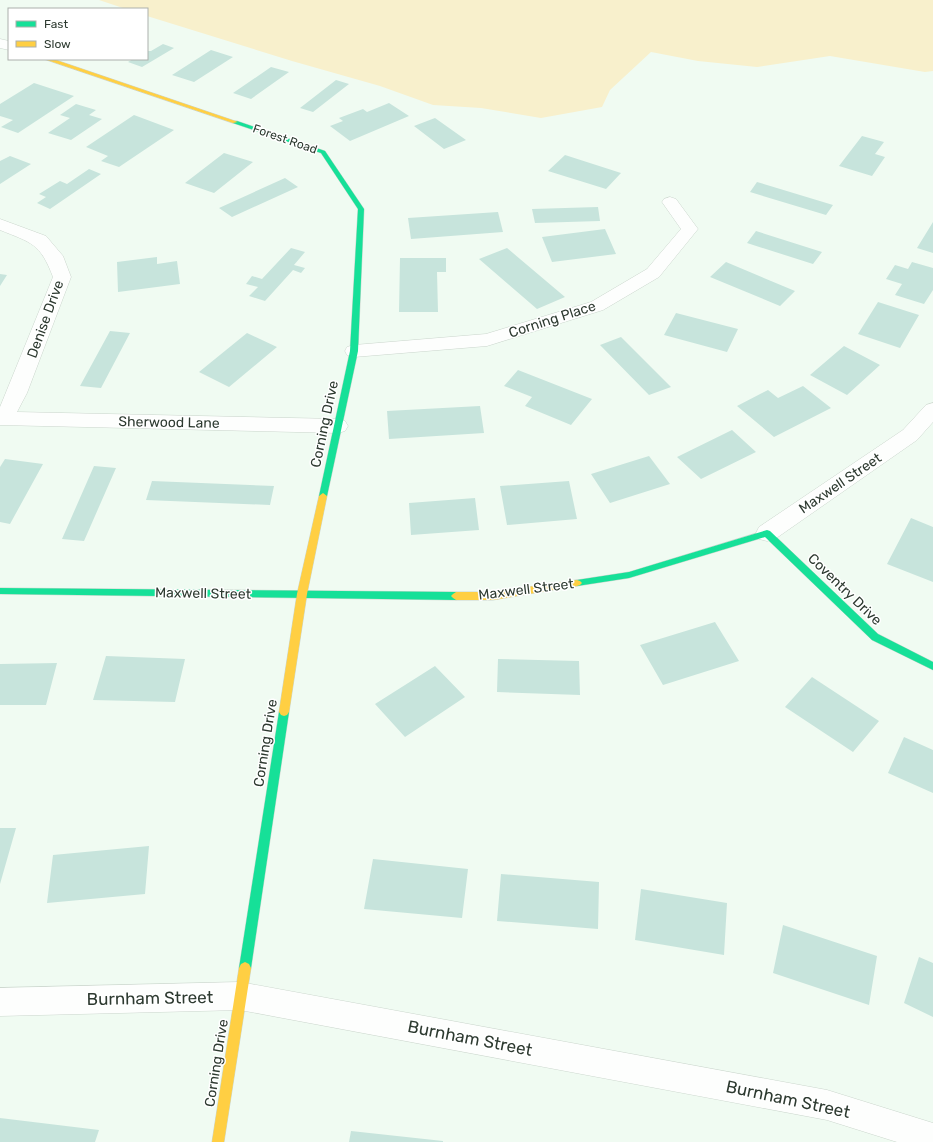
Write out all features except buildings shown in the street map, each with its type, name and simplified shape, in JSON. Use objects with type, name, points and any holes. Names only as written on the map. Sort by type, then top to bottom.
[{"type":"street","name":"Forest Road","points":[[50,60],[323,152],[361,209],[354,351]]},
{"type":"street","name":"Corning Place","points":[[354,351],[487,340],[597,306],[653,273],[690,229],[670,202]]},
{"type":"street","name":"Denise Drive","points":[[0,224],[40,240],[54,256],[62,277],[17,393],[2,418]]},
{"type":"street","name":"Corning Drive","points":[[218,1142],[302,594],[354,351]]},
{"type":"street","name":"Maxwell Street","points":[[0,591],[493,596],[629,575],[767,533],[910,435],[933,410]]},
{"type":"street","name":"Sherwood Lane","points":[[2,418],[338,426]]},
{"type":"street","name":"Coventry Drive","points":[[767,533],[874,637],[933,666]]},
{"type":"street","name":"Burnham Street","points":[[0,1002],[240,996],[827,1104],[933,1138]]},
{"type":"shaded area","points":[[99,0],[933,0],[933,71],[925,72],[830,56],[757,67],[698,61],[651,52],[610,90],[602,107],[541,118],[481,108],[433,105],[380,86],[292,61],[148,16],[148,8],[123,8]]},
{"type":"traffic: fast","points":[[235,122],[323,152],[361,209],[354,351],[323,496]]},
{"type":"traffic: fast","points":[[577,583],[629,575],[767,533],[875,637],[933,666]]},
{"type":"traffic: fast","points":[[0,591],[456,596]]},
{"type":"traffic: fast","points":[[245,968],[284,712]]},
{"type":"traffic: slow","points":[[50,60],[235,122]]},
{"type":"traffic: slow","points":[[284,712],[302,594],[323,496]]},
{"type":"traffic: slow","points":[[456,596],[493,596],[577,583]]},
{"type":"traffic: slow","points":[[218,1142],[245,968]]}]
